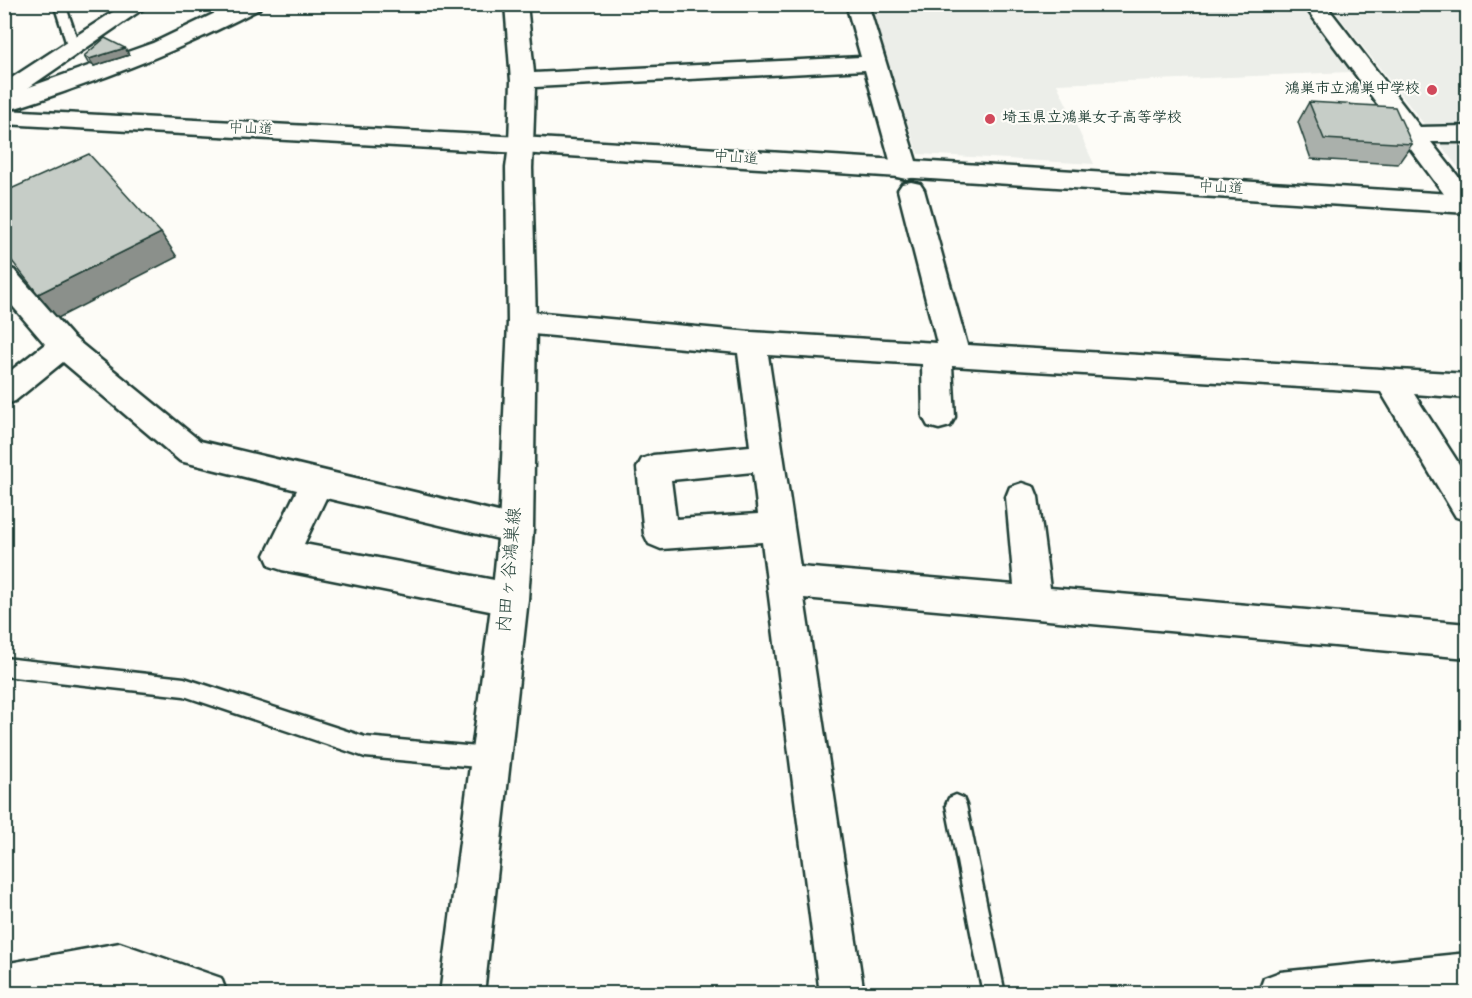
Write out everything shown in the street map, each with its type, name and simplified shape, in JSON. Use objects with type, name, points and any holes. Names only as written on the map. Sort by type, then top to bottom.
[{"type":"main road","points":[[4,94],[140,4]]},
{"type":"main road","points":[[4,104],[134,60],[182,40],[251,4]]},
{"type":"main road","points":[[857,4],[909,180],[946,356],[939,417]]},
{"type":"main road","points":[[1313,4],[1415,135],[1467,210]]},
{"type":"main road","name":"内田ヶ谷鴻巣線","points":[[462,993],[510,599],[516,529],[522,322],[520,156],[523,81],[517,5]]},
{"type":"main road","points":[[523,81],[875,63]]},
{"type":"main road","name":"中山道","points":[[4,117],[520,156],[909,180],[1467,210]]},
{"type":"main road","points":[[1415,135],[1467,134]]},
{"type":"main road","name":"中山道","points":[[4,139],[520,156]]},
{"type":"main road","points":[[6,282],[63,345],[191,452],[516,529]]},
{"type":"main road","points":[[522,322],[751,343],[1467,386]]},
{"type":"main road","points":[[751,343],[842,993]]},
{"type":"main road","points":[[4,393],[63,345]]},
{"type":"main road","points":[[1390,381],[1467,507]]},
{"type":"main road","points":[[767,458],[653,468],[661,534],[777,527]]},
{"type":"main road","points":[[317,482],[282,555],[510,599]]},
{"type":"main road","points":[[1022,496],[1034,603]]},
{"type":"main road","points":[[785,581],[1467,641]]},
{"type":"main road","points":[[4,986],[120,965],[205,993]]},
{"type":"main road","points":[[1280,993],[1467,975]]},
{"type":"lane","points":[[59,4],[74,48]]},
{"type":"lane","points":[[4,667],[184,687],[365,747],[489,758]]},
{"type":"lane","points":[[956,806],[994,993]]},
{"type":"shaded area","name":"埼玉県立鴻巣女子高等学校","points":[[868,5],[1300,5],[1350,72],[1057,84],[1094,164],[918,154]]},
{"type":"shaded area","name":"鴻巣市立鴻巣中学校","points":[[1330,5],[1467,5],[1467,177],[1465,176]]},
{"type":"building","points":[[105,38],[125,48],[89,59],[84,56]]},
{"type":"building","points":[[1309,102],[1395,107],[1412,144],[1324,139]]},
{"type":"building","points":[[89,154],[161,233],[38,294],[4,251],[4,192]]},
{"type":"place","name":"鴻巣市立鴻巣中学校","points":[[1432,90]]},
{"type":"place","name":"埼玉県立鴻巣女子高等学校","points":[[990,119]]}]
